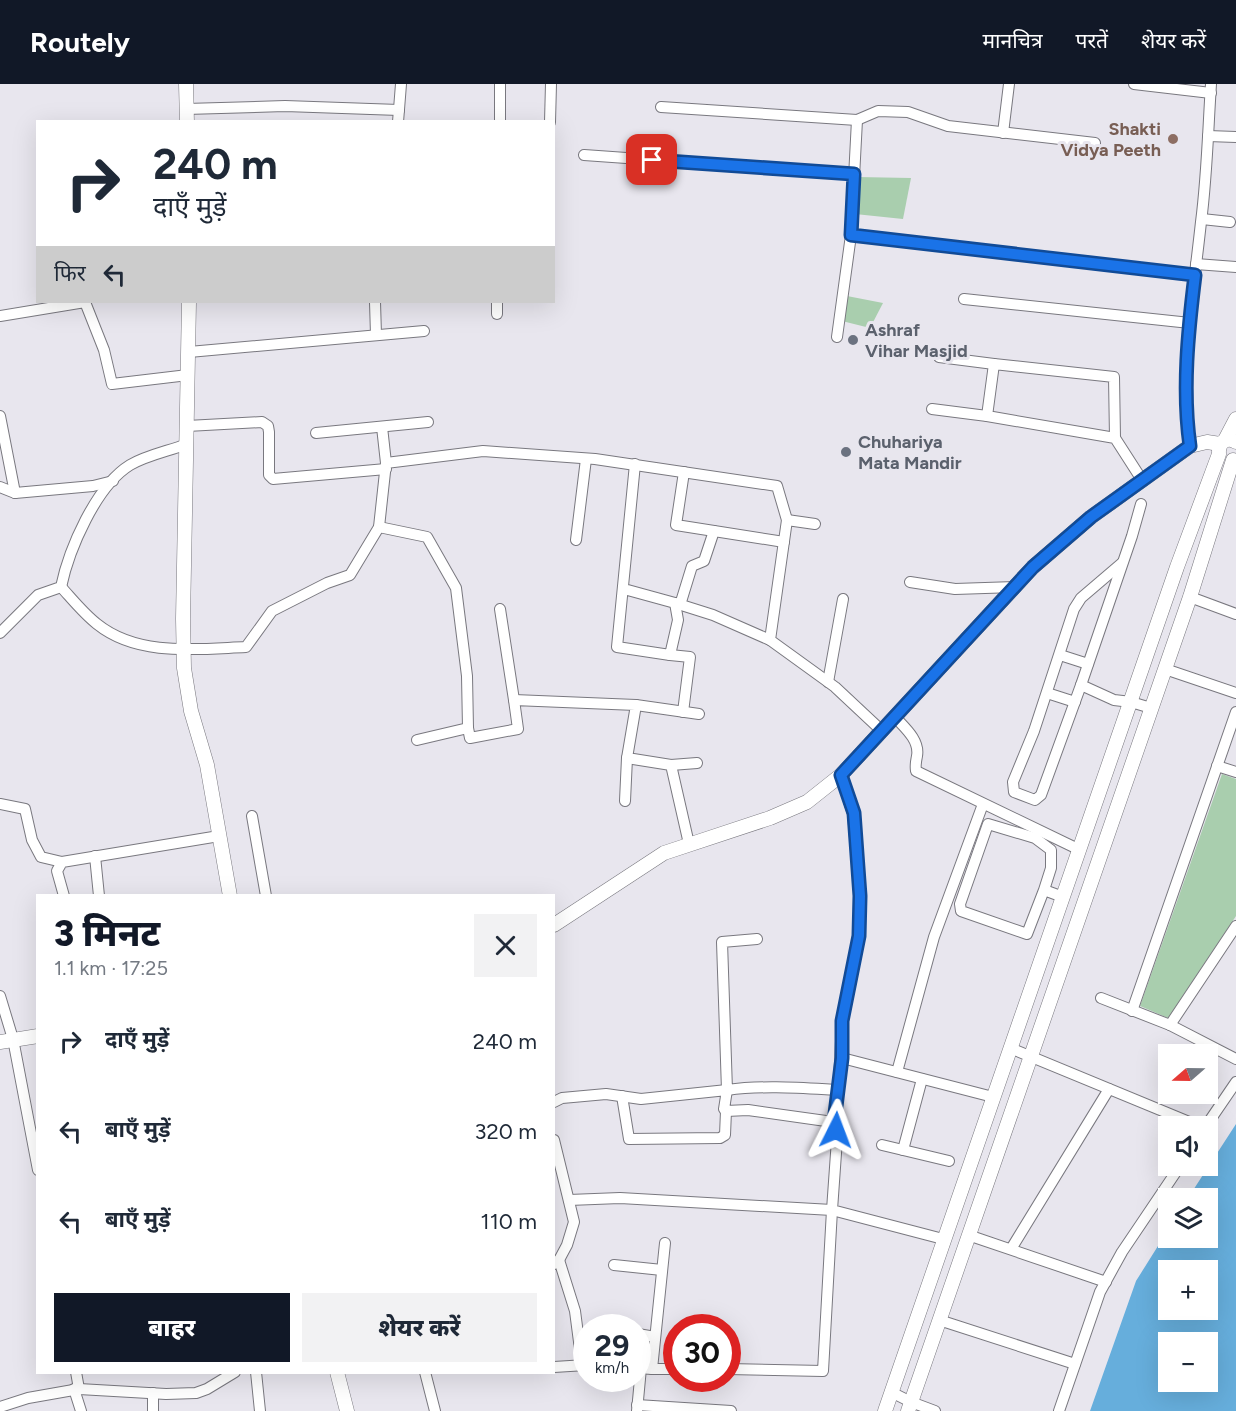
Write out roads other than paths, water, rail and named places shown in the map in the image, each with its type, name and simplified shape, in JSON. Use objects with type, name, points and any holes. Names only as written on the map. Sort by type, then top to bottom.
[{"type":"street","points":[[186,84],[187,115],[285,106],[398,116],[401,84]]},
{"type":"street","points":[[500,84],[500,120]]},
{"type":"street","points":[[550,120],[551,84]]},
{"type":"street","points":[[1003,133],[1009,84]]},
{"type":"street","points":[[1134,84],[1211,89],[1202,219],[1190,323],[1185,413],[1190,446]]},
{"type":"street","points":[[661,107],[857,120],[879,111],[908,112],[948,126],[1095,143]]},
{"type":"street","points":[[837,337],[851,235],[857,120]]},
{"type":"street","points":[[1208,136],[1236,137]]},
{"type":"street","points":[[584,155],[854,174]]},
{"type":"street","points":[[1202,219],[1230,222]]},
{"type":"street","points":[[851,235],[1196,270],[1236,267]]},
{"type":"street","points":[[964,299],[1190,323]]},
{"type":"street","points":[[0,316],[79,303]]},
{"type":"street","points":[[85,303],[104,350],[112,384],[188,375]]},
{"type":"street","points":[[189,303],[184,668],[191,711],[207,765],[230,894]]},
{"type":"street","points":[[375,303],[376,335]]},
{"type":"street","points":[[497,303],[497,314]]},
{"type":"street","points":[[189,352],[424,331]]},
{"type":"street","points":[[939,357],[1114,377],[1115,438],[1142,480]]},
{"type":"street","points":[[987,416],[994,364]]},
{"type":"street","points":[[932,409],[1115,438]]},
{"type":"street","points":[[0,416],[15,493]]},
{"type":"street","points":[[885,1411],[1080,850],[1126,702],[1236,419]]},
{"type":"street","points":[[187,426],[262,422],[268,426],[269,475],[273,479],[386,466],[483,451],[635,464],[777,486],[787,520],[770,640]]},
{"type":"street","points":[[316,433],[428,422]]},
{"type":"street","points":[[61,587],[97,625],[119,637],[165,649],[246,647],[272,611],[327,582],[350,575],[379,527],[386,466],[382,427]]},
{"type":"street","points":[[555,924],[664,853],[770,818],[807,802],[841,775],[1033,567],[1091,517],[1190,446],[1207,442],[1225,445]]},
{"type":"street","points":[[61,587],[64,572],[85,519],[98,499],[130,465],[187,444]]},
{"type":"street","points":[[910,1407],[1190,597],[1235,459],[1226,460],[1225,445]]},
{"type":"street","points":[[576,540],[586,459]]},
{"type":"street","points":[[635,464],[617,647],[690,657],[683,712]]},
{"type":"street","points":[[684,472],[676,525],[784,542]]},
{"type":"street","points":[[0,487],[15,493],[93,486],[114,481]]},
{"type":"street","points":[[1122,563],[1081,598],[1074,609],[1034,731],[1013,782],[1014,792],[1035,800],[1041,795],[1132,536],[1140,504]]},
{"type":"street","points":[[787,520],[815,524]]},
{"type":"street","points":[[379,527],[427,537],[456,588],[467,676],[470,738],[518,729],[500,609]]},
{"type":"street","points":[[670,655],[678,620],[678,604],[692,566],[704,561],[714,531]]},
{"type":"street","points":[[910,582],[955,589],[1015,587]]},
{"type":"street","points":[[0,633],[38,595],[61,587]]},
{"type":"street","points":[[624,590],[713,615],[770,640],[828,682],[882,731]]},
{"type":"street","points":[[1190,597],[1236,614]]},
{"type":"street","points":[[828,682],[843,599]]},
{"type":"street","points":[[1060,655],[1088,664]]},
{"type":"street","points":[[1165,669],[1236,693]]},
{"type":"street","points":[[1081,685],[1126,702],[1151,708]]},
{"type":"street","points":[[1047,693],[1075,702]]},
{"type":"street","points":[[514,700],[636,705],[699,714]]},
{"type":"street","points":[[625,801],[627,758],[636,705]]},
{"type":"street","points":[[1132,1011],[1236,712]]},
{"type":"street","points":[[895,717],[916,743],[918,755],[915,762],[916,771],[1080,850]]},
{"type":"street","points":[[417,740],[468,728]]},
{"type":"street","points":[[627,758],[671,765],[697,763]]},
{"type":"street","points":[[671,765],[689,844]]},
{"type":"street","points":[[1217,766],[1236,772]]},
{"type":"street","points":[[741,1369],[823,1371],[837,1139],[834,1122],[842,1058],[842,1021],[859,936],[860,896],[854,813],[841,775]]},
{"type":"street","points":[[0,804],[25,809],[32,840],[41,857],[62,862],[219,836]]},
{"type":"street","points":[[897,1072],[934,937],[983,804]]},
{"type":"street","points":[[252,816],[266,894]]},
{"type":"street","points":[[988,824],[1035,838],[1051,850],[1051,868],[1044,890],[1027,934],[961,910],[960,904],[988,824]]},
{"type":"street","points":[[95,856],[99,894]]},
{"type":"street","points":[[62,862],[57,871],[63,894]]},
{"type":"street","points":[[1044,890],[1064,897]]},
{"type":"street","points":[[1170,1025],[1236,926]]},
{"type":"street","points":[[622,1096],[629,1139],[720,1138],[725,1135],[726,1111],[724,1109],[727,1090],[722,942],[757,939]]},
{"type":"street","points":[[0,996],[6,1040],[35,1147]]},
{"type":"street","points":[[1101,998],[1170,1025],[1236,1059]]},
{"type":"street","points":[[6,1040],[36,1036]]},
{"type":"street","points":[[1010,1048],[1175,1116]]},
{"type":"street","points":[[842,1058],[993,1097]]},
{"type":"street","points":[[903,1150],[922,1079]]},
{"type":"street","points":[[1213,1116],[1236,1082]]},
{"type":"street","points":[[555,1102],[562,1098],[606,1094],[641,1099],[745,1088],[790,1087],[838,1090]]},
{"type":"street","points":[[1011,1249],[1110,1089]]},
{"type":"street","points":[[726,1111],[748,1110],[834,1122]]},
{"type":"street","points":[[555,1144],[574,1222],[567,1245],[556,1262],[576,1314]]},
{"type":"street","points":[[882,1145],[949,1161]]},
{"type":"street","points":[[1059,1411],[1100,1292],[1122,1252],[1173,1176]]},
{"type":"street","points":[[569,1200],[620,1198],[832,1210],[943,1239]]},
{"type":"street","points":[[968,1235],[1106,1282]]},
{"type":"street","points":[[651,1348],[655,1337],[665,1243]]},
{"type":"street","points":[[614,1265],[662,1270]]},
{"type":"street","points":[[939,1320],[1075,1364]]},
{"type":"street","points":[[651,1336],[655,1337]]},
{"type":"street","points":[[555,1367],[573,1366]]},
{"type":"street","points":[[76,1374],[76,1389],[81,1411]]},
{"type":"street","points":[[0,1409],[76,1389],[196,1393],[232,1374]]},
{"type":"street","points":[[256,1374],[260,1411]]},
{"type":"street","points":[[338,1374],[347,1411]]},
{"type":"street","points":[[426,1374],[435,1411]]},
{"type":"street","points":[[640,1392],[637,1408],[731,1411]]},
{"type":"street","points":[[891,1392],[910,1407],[935,1411]]},
{"type":"street","points":[[153,1393],[153,1411]]},
{"type":"water","points":[[1236,1124],[1236,1411],[1090,1411],[1136,1281],[1158,1246],[1158,1248],[1218,1248],[1218,1188],[1194,1188],[1202,1176],[1218,1176],[1218,1152]]},
{"type":"place","name":"Shakti Vidya Peeth","points":[[1173,139]]},
{"type":"place","name":"Ashraf Vihar Masjid","points":[[853,340]]},
{"type":"place","name":"Chuhariya Mata Mandir","points":[[846,452]]}]
